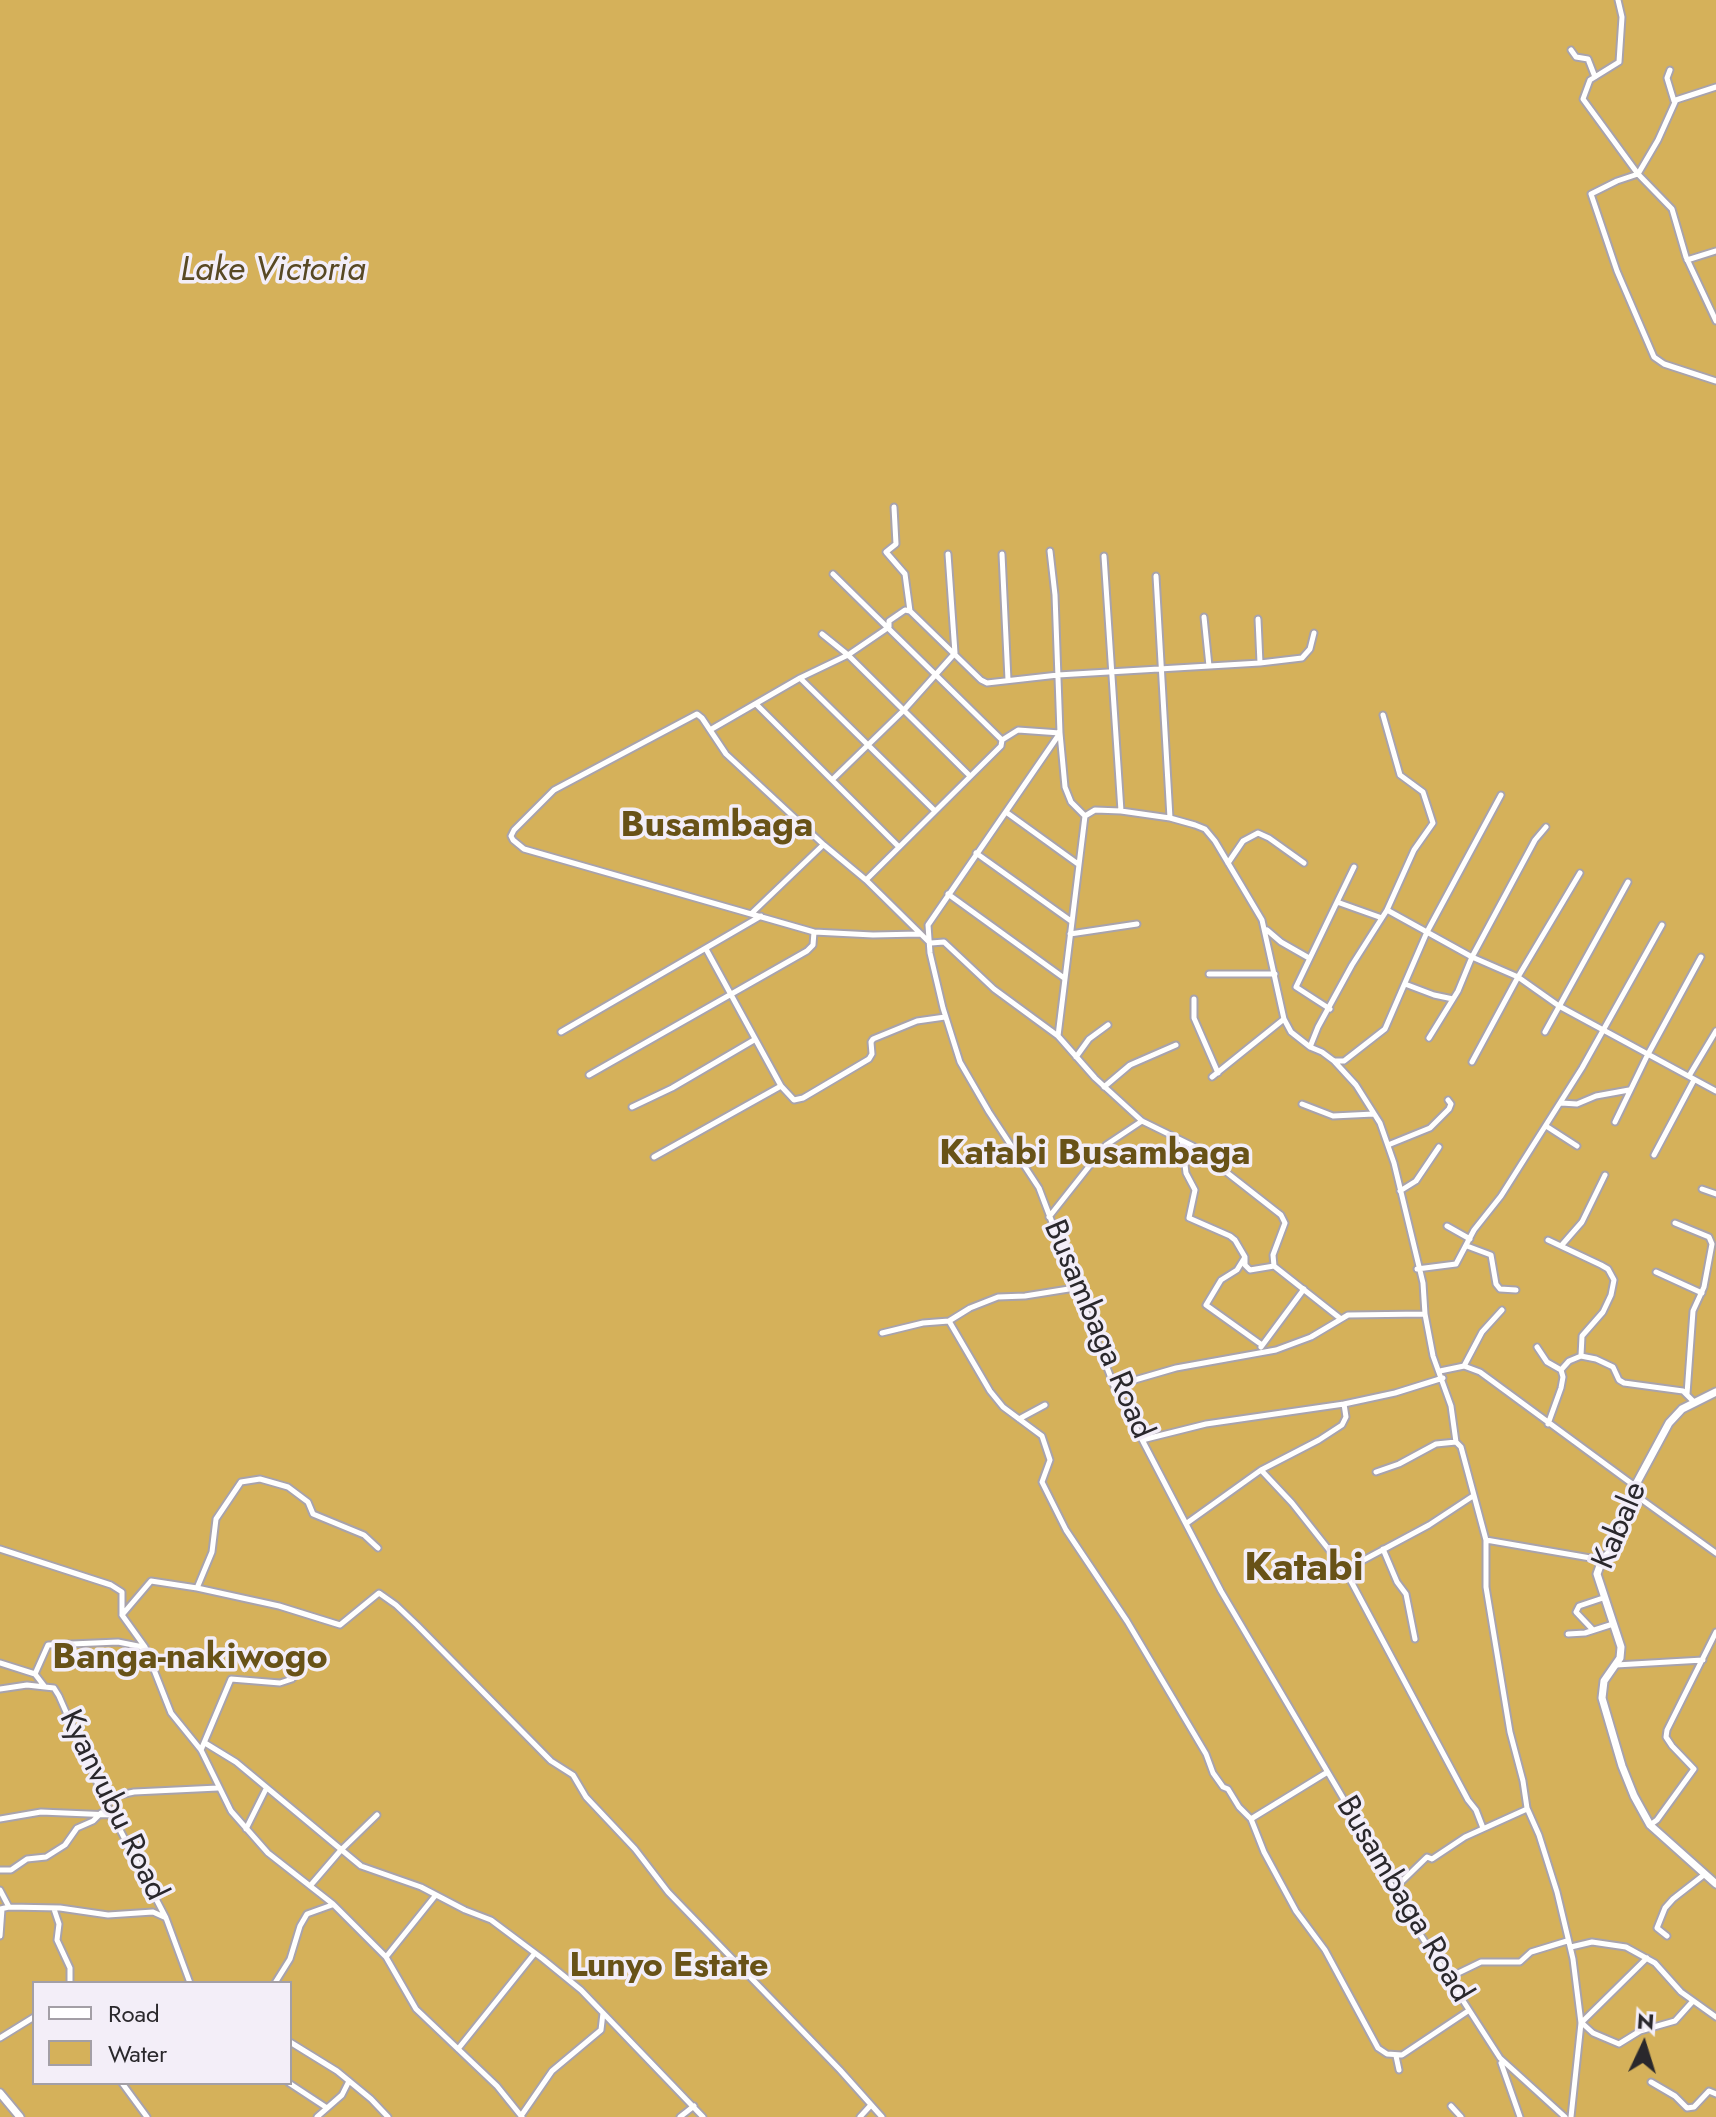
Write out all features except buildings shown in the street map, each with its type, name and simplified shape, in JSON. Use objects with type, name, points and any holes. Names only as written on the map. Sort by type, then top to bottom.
[{"type":"street","points":[[1618,0],[1622,17],[1619,62],[1586,85],[1583,99],[1638,174],[1672,209],[1687,260],[1716,321]]},
{"type":"street","points":[[1571,50],[1576,57],[1588,59],[1595,77]]},
{"type":"street","points":[[1670,70],[1667,78],[1674,102],[1658,140],[1638,174],[1591,194],[1617,271],[1654,357],[1664,364],[1716,381]]},
{"type":"street","points":[[1674,102],[1716,87]]},
{"type":"street","points":[[1687,260],[1716,251]]},
{"type":"street","points":[[894,507],[896,544],[886,554],[905,574],[910,611]]},
{"type":"street","points":[[1050,551],[1060,733],[1068,795],[1085,816],[1058,1036]]},
{"type":"street","points":[[832,780],[904,710],[955,653],[948,554]]},
{"type":"street","points":[[1002,554],[1008,680]]},
{"type":"street","points":[[1104,556],[1121,811]]},
{"type":"street","points":[[833,574],[1002,740]]},
{"type":"street","points":[[1156,576],[1170,818]]},
{"type":"street","points":[[889,627],[889,621],[905,610],[910,611],[984,682],[1302,658],[1310,649],[1314,633]]},
{"type":"street","points":[[1204,617],[1209,666]]},
{"type":"street","points":[[1258,619],[1260,663]]},
{"type":"street","points":[[710,730],[800,678],[848,655],[889,627]]},
{"type":"street","points":[[822,634],[848,655],[970,776]]},
{"type":"street","points":[[800,678],[935,811]]},
{"type":"street","points":[[757,705],[899,847]]},
{"type":"street","points":[[920,934],[814,932],[524,849],[511,836],[554,790],[694,715],[700,715],[726,754],[931,943]]},
{"type":"street","points":[[1310,1047],[1352,965],[1387,910],[1414,850],[1433,823],[1423,792],[1400,775],[1383,715]]},
{"type":"street","points":[[866,880],[1001,746],[1002,740],[1018,730],[1060,733]]},
{"type":"street","points":[[931,943],[928,925],[1060,733]]},
{"type":"street","points":[[1334,1061],[1344,1061],[1385,1029],[1427,932],[1501,795]]},
{"type":"street","points":[[1085,816],[1095,810],[1121,811],[1170,818],[1205,829],[1262,920],[1284,1019],[1291,1032],[1334,1061],[1356,1085],[1375,1114],[1388,1145],[1423,1283],[1433,1356],[1443,1378],[1454,1419],[1456,1442],[1461,1447],[1486,1540],[1486,1587],[1498,1667],[1527,1808],[1557,1892],[1569,1944],[1582,2023],[1571,2117]]},
{"type":"street","points":[[1006,812],[1078,864]]},
{"type":"street","points":[[1429,1038],[1453,999],[1535,840],[1546,827]]},
{"type":"street","points":[[1227,864],[1243,841],[1258,833],[1304,863]]},
{"type":"street","points":[[752,913],[824,845]]},
{"type":"street","points":[[976,853],[1071,921]]},
{"type":"street","points":[[1330,1009],[1296,987],[1354,867]]},
{"type":"street","points":[[1472,1062],[1580,873]]},
{"type":"street","points":[[1545,1032],[1628,882]]},
{"type":"street","points":[[948,894],[1064,978]]},
{"type":"street","points":[[1337,902],[1382,918]]},
{"type":"street","points":[[1387,910],[1472,957],[1518,977],[1559,1006],[1716,1091]]},
{"type":"street","points":[[561,1032],[761,916]]},
{"type":"street","points":[[1070,934],[1137,924]]},
{"type":"street","points":[[1417,1269],[1456,1264],[1474,1230],[1501,1196],[1561,1103],[1662,925]]},
{"type":"street","points":[[1265,929],[1309,958]]},
{"type":"street","points":[[589,1075],[811,949],[814,932]]},
{"type":"street","points":[[931,943],[944,942],[994,989],[1058,1036],[1104,1087],[1142,1121],[1182,1140],[1243,1183],[1281,1215],[1285,1223],[1273,1255],[1274,1266]]},
{"type":"street","name":"Busambaga Road","points":[[931,943],[930,953],[945,1017],[967,1076],[1039,1188],[1114,1386],[1221,1591],[1468,2011],[1500,2058],[1565,2117]]},
{"type":"street","points":[[706,949],[754,1040],[781,1086],[794,1100],[803,1098],[869,1059],[873,1039],[917,1021],[945,1017]]},
{"type":"street","points":[[1615,1122],[1701,957]]},
{"type":"street","points":[[1209,974],[1275,974]]},
{"type":"street","points":[[1405,984],[1453,999]]},
{"type":"street","points":[[1194,999],[1194,1018],[1215,1075],[1284,1019]]},
{"type":"street","points":[[1076,1057],[1089,1039],[1108,1025]]},
{"type":"street","points":[[1654,1155],[1716,1031]]},
{"type":"street","points":[[632,1107],[672,1088],[754,1040]]},
{"type":"street","points":[[1104,1087],[1130,1065],[1176,1045]]},
{"type":"street","points":[[654,1157],[781,1086]]},
{"type":"street","points":[[1561,1103],[1577,1104],[1596,1096],[1629,1090]]},
{"type":"street","points":[[1388,1145],[1430,1128],[1449,1109],[1451,1104],[1448,1100]]},
{"type":"street","points":[[1302,1104],[1333,1116],[1375,1114]]},
{"type":"street","points":[[1049,1217],[1106,1145],[1142,1121]]},
{"type":"street","points":[[1546,1126],[1577,1146]]},
{"type":"street","points":[[1182,1140],[1186,1173],[1195,1190],[1189,1218],[1235,1240],[1250,1270],[1274,1266],[1341,1319]]},
{"type":"street","points":[[1400,1191],[1416,1181],[1439,1147]]},
{"type":"street","points":[[1561,1246],[1582,1222],[1605,1175]]},
{"type":"street","points":[[1702,1189],[1716,1194]]},
{"type":"street","points":[[1675,1223],[1711,1239],[1702,1293],[1693,1311],[1687,1394]]},
{"type":"street","points":[[1447,1226],[1468,1243],[1491,1255],[1496,1284],[1500,1289],[1516,1290]]},
{"type":"street","points":[[1548,1240],[1608,1269],[1614,1280],[1603,1312],[1582,1336],[1581,1356]]},
{"type":"street","points":[[1245,1257],[1237,1270],[1221,1280],[1206,1305],[1262,1345]]},
{"type":"street","points":[[1656,1272],[1702,1293]]},
{"type":"street","points":[[882,1333],[923,1323],[949,1321],[970,1308],[998,1297],[1075,1288]]},
{"type":"street","points":[[1258,1355],[1262,1345],[1304,1289]]},
{"type":"street","points":[[1464,1366],[1482,1332],[1502,1310]]},
{"type":"street","points":[[1114,1386],[1176,1368],[1258,1355],[1311,1337],[1348,1315],[1425,1314]]},
{"type":"street","points":[[949,1321],[990,1391],[1018,1420],[1037,1431],[1046,1444],[1050,1460],[1042,1482],[1066,1530],[1169,1690],[1206,1754],[1213,1773],[1251,1819],[1264,1852],[1296,1911],[1325,1950],[1371,2036],[1387,2054],[1396,2056],[1468,2011]]},
{"type":"street","points":[[1537,1347],[1547,1362],[1561,1370],[1563,1377],[1548,1424]]},
{"type":"street","points":[[1561,1370],[1569,1361],[1581,1356],[1596,1359],[1613,1367],[1619,1380],[1624,1383],[1683,1391],[1694,1402]]},
{"type":"street","points":[[1440,1371],[1464,1366],[1493,1380],[1716,1553]]},
{"type":"street","points":[[1142,1440],[1206,1424],[1387,1396],[1443,1378]]},
{"type":"street","name":"Kabale","points":[[1716,1392],[1682,1409],[1669,1423],[1634,1490],[1634,1501],[1623,1532],[1615,1547],[1602,1560],[1597,1574],[1621,1647],[1620,1658],[1604,1681],[1602,1698],[1615,1748],[1634,1796],[1650,1825],[1716,1884]]},
{"type":"street","points":[[1187,1523],[1261,1470],[1342,1425],[1346,1417],[1344,1404]]},
{"type":"street","points":[[1018,1420],[1045,1405]]},
{"type":"street","points":[[1376,1472],[1399,1464],[1436,1444],[1456,1442]]},
{"type":"street","points":[[1261,1470],[1292,1503],[1345,1570],[1360,1604],[1476,1810],[1483,1828]]},
{"type":"street","points":[[197,1588],[212,1552],[216,1519],[241,1482],[260,1479],[288,1487],[308,1502],[313,1514],[364,1535],[378,1548]]},
{"type":"street","points":[[1345,1570],[1429,1525],[1473,1496]]},
{"type":"street","points":[[1486,1540],[1602,1560]]},
{"type":"street","points":[[0,1549],[122,1592],[122,1615],[145,1647],[171,1713],[201,1750],[218,1788],[246,1829],[268,1853],[333,1904],[386,1957],[416,2009],[497,2086],[521,2116],[552,2071],[601,2030],[603,2012]]},
{"type":"street","points":[[1383,1549],[1397,1582],[1406,1594],[1415,1639]]},
{"type":"street","points":[[122,1615],[151,1581],[279,1606],[340,1625],[379,1593],[396,1605],[551,1761],[573,1775],[590,1802],[635,1849],[668,1892],[882,2117]]},
{"type":"street","points":[[1593,1630],[1578,1617],[1577,1608],[1603,1598]]},
{"type":"street","points":[[1568,1634],[1613,1624]]},
{"type":"street","points":[[1650,1825],[1657,1820],[1694,1769],[1666,1737],[1671,1720],[1716,1632]]},
{"type":"street","points":[[0,1663],[35,1674],[48,1645],[118,1642],[145,1647]]},
{"type":"street","points":[[1616,1665],[1703,1660]]},
{"type":"street","points":[[201,1750],[231,1679],[280,1683],[292,1679],[309,1661]]},
{"type":"street","name":"Kyanvubu Road","points":[[35,1674],[45,1687],[54,1688],[59,1696],[106,1803],[166,1918],[189,1981]]},
{"type":"street","points":[[0,1689],[27,1685],[45,1687]]},
{"type":"street","points":[[205,1743],[236,1762],[361,1866],[407,1881],[491,1920],[535,1953],[603,2012],[703,2117]]},
{"type":"street","points":[[1251,1819],[1326,1773]]},
{"type":"street","points":[[106,1803],[134,1792],[218,1788]]},
{"type":"street","points":[[246,1829],[266,1789]]},
{"type":"street","points":[[1394,1889],[1427,1857],[1432,1859],[1483,1828],[1527,1808]]},
{"type":"street","points":[[0,1819],[41,1812],[113,1815]]},
{"type":"street","points":[[0,1870],[11,1870],[27,1859],[46,1857],[66,1843],[77,1828],[93,1821],[101,1813]]},
{"type":"street","points":[[310,1886],[377,1815]]},
{"type":"street","points":[[1667,1936],[1657,1928],[1665,1908],[1705,1874]]},
{"type":"street","points":[[0,1890],[4,1908],[0,1936]]},
{"type":"street","points":[[386,1957],[435,1896]]},
{"type":"street","points":[[276,1981],[290,1959],[307,1914],[333,1904]]},
{"type":"street","points":[[4,1908],[60,1908],[108,1915],[153,1912],[166,1918]]},
{"type":"street","points":[[54,1909],[59,1924],[57,1940],[70,1968],[70,1981]]},
{"type":"street","points":[[1448,1978],[1481,1962],[1520,1962],[1531,1952],[1569,1944],[1605,1942],[1626,1947],[1647,1958],[1664,1970],[1681,1992],[1716,2017]]},
{"type":"street","points":[[458,2049],[535,1953]]},
{"type":"street","points":[[1582,2023],[1647,1958]]},
{"type":"street","points":[[1582,2023],[1593,2033],[1619,2044],[1640,2031],[1675,2021],[1693,2001]]},
{"type":"street","points":[[0,2038],[32,2018]]},
{"type":"street","points":[[292,2043],[349,2081],[388,2117]]},
{"type":"street","points":[[1396,2056],[1399,2070]]},
{"type":"street","points":[[1500,2058],[1520,2117]]},
{"type":"street","points":[[317,2117],[342,2095],[349,2081]]},
{"type":"street","points":[[1651,2082],[1675,2096],[1687,2108],[1694,2107],[1709,2091],[1716,2094]]},
{"type":"street","points":[[123,2085],[147,2117]]},
{"type":"street","points":[[292,2085],[327,2108]]},
{"type":"street","points":[[0,2093],[20,2117]]},
{"type":"street","points":[[680,2117],[694,2106]]},
{"type":"street","points":[[860,2117],[870,2106]]},
{"type":"street","points":[[1451,2106],[1461,2117]]},
{"type":"water","name":"Lake Victoria","points":[[0,0],[1716,0],[1716,2117],[0,2117]]},
{"type":"district","name":"Busambaga","points":[[717,827]]},
{"type":"district","name":"Katabi Busambaga","points":[[1095,1155]]},
{"type":"district","name":"Katabi","points":[[1304,1570]]},
{"type":"district","name":"Banga-nakiwogo","points":[[190,1659]]},
{"type":"district","name":"Lunyo Estate","points":[[669,1968]]}]
